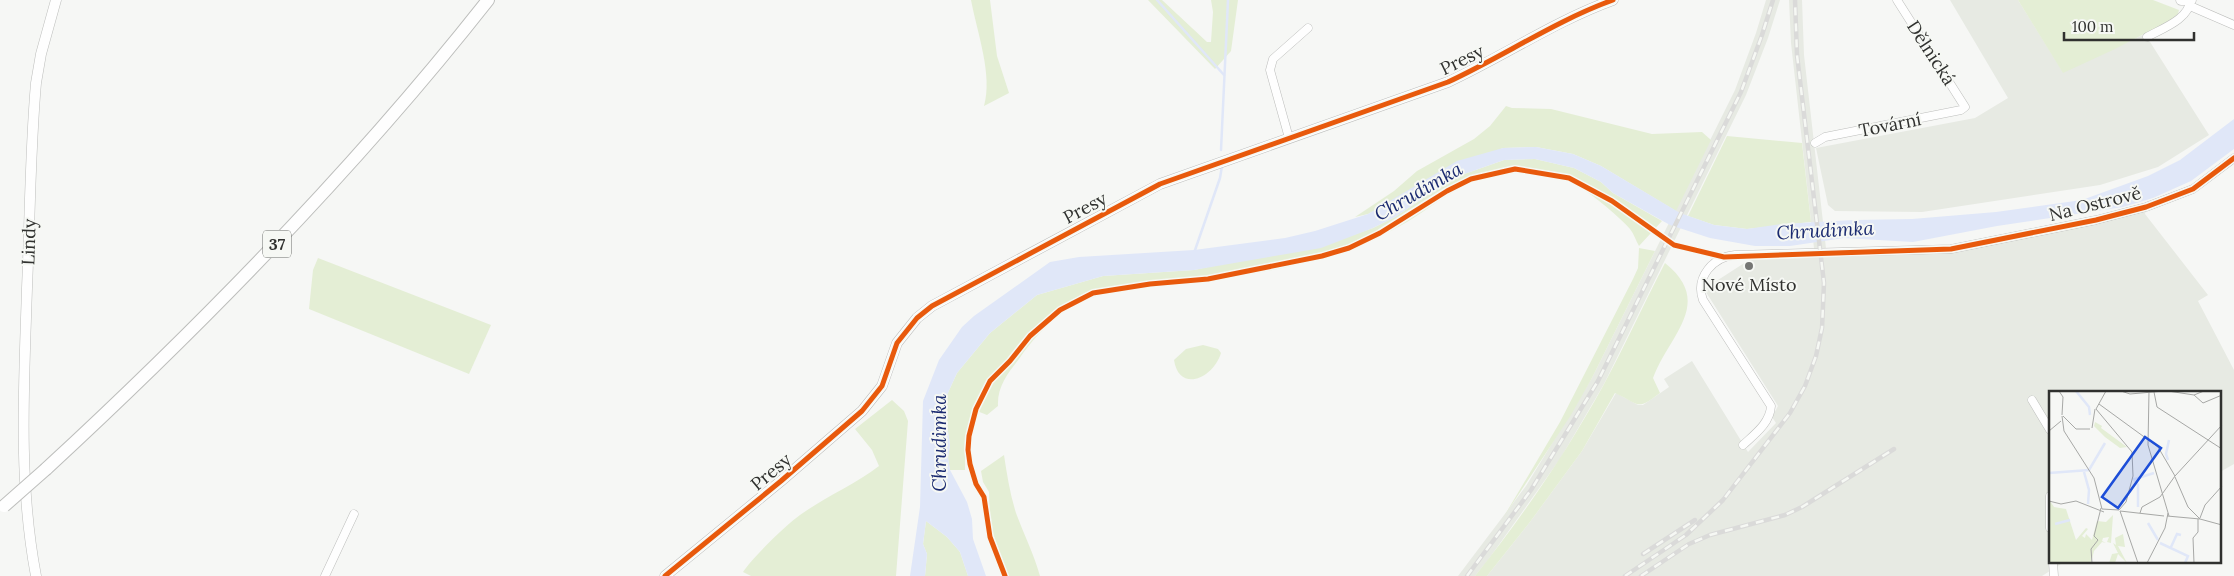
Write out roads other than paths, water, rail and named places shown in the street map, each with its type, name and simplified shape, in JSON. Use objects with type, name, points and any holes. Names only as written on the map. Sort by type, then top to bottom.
[{"type":"main road","name":"37","points":[[2,508],[161,361],[278,243],[397,110],[488,0]]},
{"type":"street","name":"Lindy","points":[[36,576],[28,526],[24,469],[26,322],[32,161],[38,69],[56,0]]},
{"type":"street","name":"Presy","points":[[665,576],[781,481],[862,411],[882,386],[897,343],[916,318],[932,306],[1160,184],[1448,82],[1481,67],[1565,21],[1613,0]]},
{"type":"street","name":"Dělnická","points":[[1897,0],[1965,107]]},
{"type":"street","points":[[2147,37],[2178,20],[2188,2],[2234,25]]},
{"type":"street","points":[[1289,138],[1270,64],[1273,59],[1308,28]]},
{"type":"street","name":"Tovární","points":[[1815,143],[1825,138],[1961,110],[1965,107]]},
{"type":"street","name":"Na Ostrově","points":[[1743,444],[1765,424],[1771,406],[1702,300],[1701,284],[1706,271],[1713,264],[1731,256],[1951,250],[2096,220],[2146,207],[2193,188],[2234,158]]},
{"type":"street","points":[[2032,400],[2049,428]]},
{"type":"street","points":[[325,576],[354,514]]},
{"type":"water","name":"Chrudimka","points":[[2234,119],[2234,149],[2191,181],[2153,198],[2123,207],[1997,226],[1913,242],[1844,238],[1790,246],[1755,246],[1710,238],[1670,225],[1613,193],[1601,182],[1574,168],[1535,159],[1504,160],[1453,178],[1395,217],[1373,228],[1321,248],[1194,270],[1103,276],[1037,295],[990,333],[957,373],[946,397],[945,411],[950,445],[948,458],[950,470],[967,502],[972,519],[973,539],[986,576],[968,576],[960,552],[947,537],[926,521],[923,544],[927,554],[925,576],[910,576],[920,507],[923,401],[939,360],[962,327],[974,316],[1050,262],[1079,257],[1194,250],[1285,238],[1315,231],[1368,214],[1457,161],[1503,148],[1536,147],[1573,154],[1601,166],[1680,213],[1714,225],[1747,229],[1782,224],[1912,219],[1996,212],[2082,200],[2148,176],[2180,160]]},
{"type":"waterway","points":[[1157,0],[1224,75]]},
{"type":"waterway","points":[[1221,150],[1228,0]]},
{"type":"waterway","points":[[1194,253],[1220,178],[1222,166]]},
{"type":"railway","points":[[1467,576],[1531,490],[1598,381],[1741,92],[1773,0]]},
{"type":"railway","points":[[1625,576],[1686,535],[1723,500],[1790,413],[1805,386],[1816,356],[1822,328],[1824,283],[1797,55],[1795,0]]},
{"type":"railway","points":[[1641,576],[1689,544],[1710,535],[1785,515],[1802,507],[1894,449]]},
{"type":"railway","points":[[1643,554],[1695,520]]},
{"type":"place","name":"Nové Místo","points":[[1749,266]]}]
